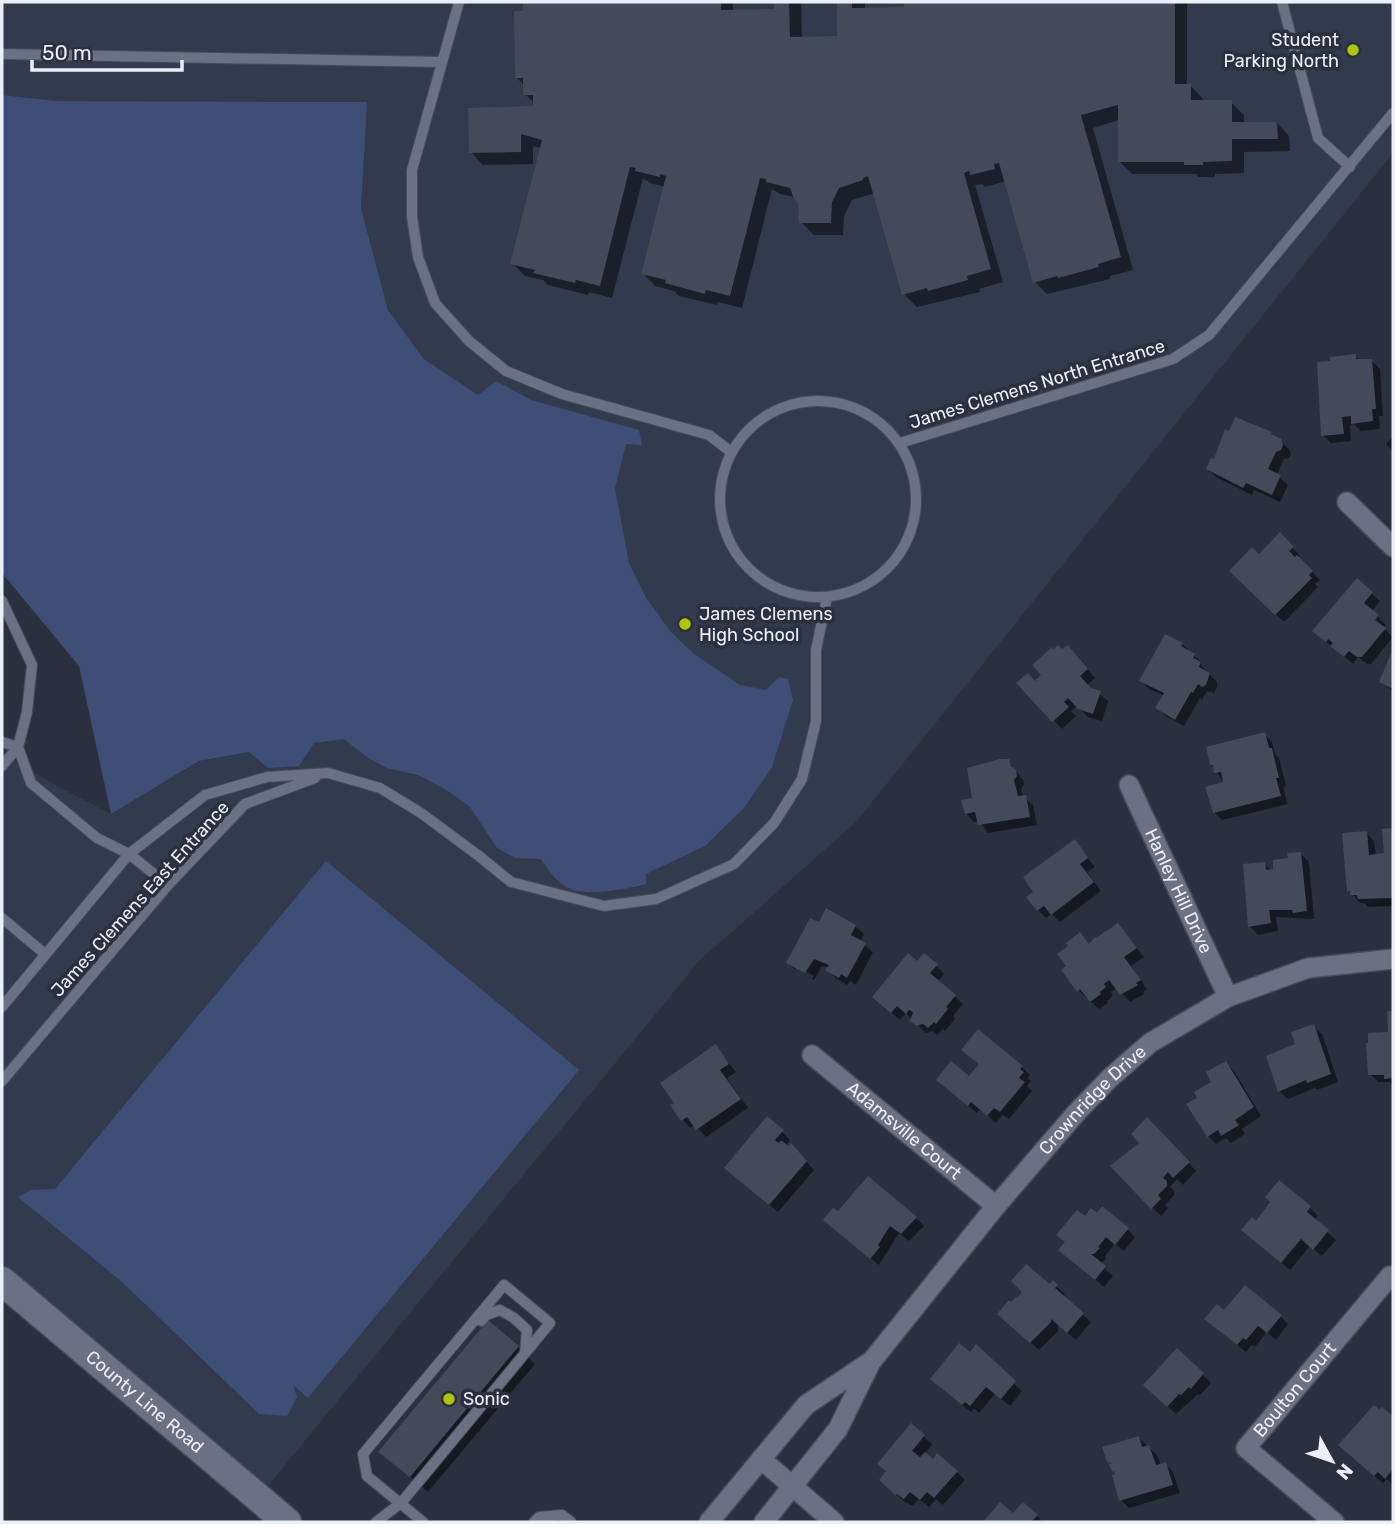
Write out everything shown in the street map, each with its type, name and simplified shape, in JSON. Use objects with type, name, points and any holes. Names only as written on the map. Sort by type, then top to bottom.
[{"type":"main road","name":"County Line Road","points":[[2,1281],[287,1522]]},
{"type":"street","points":[[1347,502],[1393,547]]},
{"type":"street","name":"Hanley Hill Drive","points":[[1129,785],[1228,997]]},
{"type":"street","name":"Crownridge Drive","points":[[764,1522],[838,1429],[871,1362],[996,1206],[1110,1078],[1150,1043],[1228,997],[1308,968],[1393,959]]},
{"type":"street","name":"Adamsville Court","points":[[812,1055],[996,1206]]},
{"type":"street","name":"Boulton Court","points":[[1334,1522],[1245,1448],[1390,1276]]},
{"type":"street","name":"Crownridge Drive","points":[[709,1522],[806,1405],[871,1362]]},
{"type":"street","points":[[761,1459],[834,1522]]},
{"type":"lane","points":[[458,2],[412,170],[412,217],[418,257],[435,303],[469,341],[506,371],[562,394],[709,435],[731,452]]},
{"type":"lane","points":[[1282,2],[1318,138],[1350,167]]},
{"type":"lane","points":[[2,54],[441,62]]},
{"type":"lane","name":"James Clemens North Entrance","points":[[900,443],[1173,359],[1209,335],[1393,114]]},
{"type":"lane","points":[[814,400],[847,404],[877,419],[900,443],[914,474],[916,508],[907,541],[888,568],[860,588],[827,597],[797,595],[769,584],[745,565],[728,540],[720,511],[721,480],[731,452],[752,425],[781,407],[814,400]]},
{"type":"lane","name":"James Clemens East Entrance","points":[[2,1007],[129,854],[205,795],[267,777],[328,773],[380,788],[421,813],[511,882],[604,906],[656,899],[734,864],[774,823],[802,779],[816,720],[816,650],[827,597]]},
{"type":"lane","points":[[2,601],[32,665],[27,712],[18,747],[2,766]]},
{"type":"lane","points":[[2,742],[18,747]]},
{"type":"lane","points":[[18,747],[31,782],[97,838],[129,854],[168,885]]},
{"type":"lane","name":"James Clemens East Entrance","points":[[2,1081],[168,885],[245,804],[328,773]]},
{"type":"lane","points":[[2,918],[46,954]]},
{"type":"lane","points":[[376,1522],[401,1503],[550,1322],[504,1285],[363,1454],[367,1476],[401,1503],[423,1522]]},
{"type":"lane","points":[[423,1382],[442,1369],[486,1315],[500,1310],[527,1330],[525,1353]]},
{"type":"lane","points":[[534,1522],[539,1517],[562,1515],[571,1522]]},
{"type":"shaded area","name":"James Clemens High School","points":[[2,2],[1393,2],[1393,153],[856,822],[700,960],[258,1498],[2,1281],[2,753],[111,814],[200,761],[249,752],[478,396],[424,359],[388,310],[361,208],[366,102],[57,101],[2,95]]},
{"type":"shaded area","points":[[2,95],[57,101],[367,102],[361,208],[388,310],[424,359],[478,395],[496,381],[531,400],[639,430],[642,445],[626,444],[615,488],[629,563],[646,598],[671,632],[694,654],[740,685],[766,690],[779,677],[788,679],[793,700],[772,767],[744,808],[705,846],[646,874],[646,884],[595,892],[575,891],[564,886],[541,859],[515,858],[497,848],[470,807],[445,789],[418,775],[387,768],[368,758],[344,739],[314,743],[299,766],[268,768],[249,752],[199,761],[111,814],[79,666],[2,573]]},
{"type":"shaded area","points":[[326,861],[579,1070],[308,1398],[293,1385],[297,1397],[287,1416],[259,1414],[121,1281],[18,1197],[31,1190],[55,1189]]},
{"type":"building","points":[[523,2],[721,2],[721,10],[774,9],[774,2],[789,2],[790,37],[837,36],[837,2],[852,2],[852,8],[904,7],[904,2],[1175,2],[1175,84],[1191,84],[1191,100],[1232,100],[1232,122],[1277,122],[1278,139],[1232,139],[1232,161],[1203,162],[1203,165],[1184,165],[1184,162],[1118,162],[1118,105],[1081,115],[1121,257],[1098,264],[1099,267],[1033,283],[999,163],[994,164],[995,169],[970,175],[969,171],[964,173],[991,269],[967,276],[968,280],[902,295],[868,176],[839,188],[832,202],[831,223],[799,223],[798,203],[790,188],[760,178],[730,296],[706,290],[705,294],[641,274],[666,176],[635,171],[636,168],[630,167],[600,286],[576,280],[575,283],[533,273],[535,270],[510,264],[542,140],[521,134],[521,152],[469,153],[468,108],[533,106],[533,95],[523,95],[523,78],[515,78],[514,11],[523,11]]},
{"type":"building","points":[[1356,354],[1356,359],[1372,359],[1376,409],[1372,409],[1373,421],[1351,424],[1351,416],[1342,417],[1344,434],[1321,436],[1317,362],[1330,361],[1330,357]]},
{"type":"building","points":[[1235,417],[1272,432],[1271,434],[1281,439],[1281,450],[1276,452],[1268,469],[1281,475],[1272,495],[1246,483],[1243,488],[1206,469],[1211,458],[1214,459],[1225,429],[1229,431]]},
{"type":"building","points":[[1280,532],[1294,547],[1289,551],[1313,571],[1309,575],[1312,578],[1275,615],[1229,571],[1252,547],[1259,554]]},
{"type":"building","points":[[1357,578],[1373,592],[1364,603],[1379,615],[1375,620],[1386,628],[1362,657],[1349,651],[1344,657],[1330,646],[1333,643],[1328,639],[1326,642],[1312,631]]},
{"type":"building","points":[[1165,634],[1183,643],[1181,646],[1195,654],[1193,658],[1201,662],[1199,667],[1210,673],[1206,685],[1202,687],[1198,684],[1175,720],[1155,708],[1164,693],[1139,681]]},
{"type":"building","points":[[1058,645],[1062,649],[1068,645],[1088,669],[1080,676],[1091,688],[1101,691],[1093,714],[1078,709],[1068,698],[1064,702],[1069,707],[1052,722],[1016,683],[1028,673],[1035,681],[1041,675],[1032,665]]},
{"type":"building","points":[[1393,649],[1393,689],[1379,682]]},
{"type":"building","points":[[1265,732],[1269,748],[1272,748],[1281,796],[1213,813],[1205,787],[1223,782],[1221,772],[1214,773],[1213,765],[1210,765],[1206,747]]},
{"type":"building","points":[[1009,759],[1016,770],[1017,776],[1014,780],[1018,796],[1026,795],[1030,817],[978,825],[975,812],[965,814],[961,800],[972,798],[967,768]]},
{"type":"building","points":[[1393,828],[1393,898],[1358,899],[1357,895],[1350,895],[1350,891],[1347,891],[1342,833],[1367,831],[1369,855],[1384,853],[1382,829]]},
{"type":"building","points":[[1075,839],[1088,858],[1080,864],[1094,882],[1051,915],[1044,906],[1037,911],[1026,897],[1033,892],[1023,877]]},
{"type":"building","points":[[1301,852],[1307,911],[1293,913],[1292,910],[1269,910],[1271,923],[1248,927],[1243,864],[1265,862],[1266,870],[1273,869],[1273,860],[1288,858],[1287,853]]},
{"type":"building","points":[[826,908],[856,925],[851,935],[866,943],[847,978],[841,974],[839,978],[825,970],[829,965],[814,959],[805,973],[786,963],[810,918],[819,922]]},
{"type":"building","points":[[1118,923],[1137,948],[1124,957],[1141,980],[1136,983],[1138,985],[1120,995],[1109,980],[1104,984],[1106,987],[1101,994],[1090,1002],[1080,989],[1077,992],[1061,970],[1066,966],[1057,954],[1080,932],[1089,944],[1095,937]]},
{"type":"building","points":[[908,953],[917,961],[924,953],[938,964],[930,973],[956,995],[936,1024],[934,1022],[928,1028],[923,1024],[916,1026],[910,1021],[913,1012],[909,1010],[906,1014],[897,1006],[891,1013],[872,997]]},
{"type":"building","points":[[1387,1011],[1393,1011],[1393,1078],[1384,1079],[1384,1075],[1368,1075],[1366,1043],[1368,1033],[1388,1032]]},
{"type":"building","points":[[1314,1024],[1331,1074],[1307,1083],[1306,1080],[1278,1092],[1266,1056],[1295,1044],[1291,1032]]},
{"type":"building","points":[[978,1029],[1023,1066],[1020,1069],[1024,1072],[1019,1078],[1025,1082],[1000,1112],[994,1108],[987,1116],[971,1102],[968,1106],[936,1080],[951,1061],[969,1076],[979,1064],[961,1050]]},
{"type":"building","points":[[716,1044],[729,1064],[720,1070],[741,1099],[696,1130],[687,1117],[681,1121],[670,1105],[674,1103],[660,1083]]},
{"type":"building","points":[[1226,1061],[1254,1107],[1235,1120],[1239,1125],[1221,1136],[1218,1130],[1207,1137],[1186,1104],[1197,1098],[1194,1092],[1211,1082],[1206,1072]]},
{"type":"building","points":[[767,1116],[784,1130],[775,1140],[779,1143],[781,1140],[788,1146],[791,1143],[807,1161],[769,1205],[724,1168]]},
{"type":"building","points":[[1147,1117],[1190,1162],[1173,1178],[1168,1172],[1163,1178],[1167,1181],[1167,1186],[1158,1195],[1161,1199],[1151,1209],[1110,1166],[1139,1143],[1131,1134]]},
{"type":"building","points":[[868,1176],[917,1217],[901,1234],[890,1226],[878,1245],[880,1247],[870,1259],[823,1220],[833,1208],[838,1211]]},
{"type":"building","points":[[1279,1180],[1311,1206],[1307,1212],[1329,1230],[1313,1250],[1301,1239],[1281,1263],[1241,1230],[1252,1217],[1256,1221],[1270,1202],[1265,1197]]},
{"type":"building","points":[[1102,1206],[1129,1228],[1115,1245],[1106,1237],[1098,1247],[1100,1248],[1091,1254],[1106,1266],[1095,1280],[1058,1250],[1065,1242],[1056,1235],[1077,1210],[1085,1216],[1091,1208],[1097,1213]]},
{"type":"building","points":[[1026,1264],[1050,1284],[1053,1280],[1058,1285],[1055,1288],[1084,1313],[1067,1333],[1051,1319],[1030,1343],[997,1314],[1009,1300],[1011,1302],[1022,1292],[1011,1281]]},
{"type":"building","points":[[1245,1285],[1282,1315],[1267,1333],[1258,1326],[1246,1340],[1243,1338],[1237,1345],[1204,1319],[1217,1304],[1224,1310]]},
{"type":"building","name":"Sonic","points":[[488,1320],[519,1346],[410,1477],[378,1452]]},
{"type":"building","points":[[959,1343],[970,1352],[976,1344],[1016,1381],[1001,1399],[986,1387],[970,1406],[965,1402],[962,1405],[930,1379]]},
{"type":"building","points":[[1177,1348],[1204,1373],[1191,1389],[1189,1387],[1179,1394],[1167,1407],[1143,1385]]},
{"type":"building","points":[[1374,1405],[1379,1409],[1382,1407],[1393,1416],[1393,1469],[1385,1479],[1378,1472],[1374,1476],[1338,1445]]},
{"type":"building","points":[[911,1423],[925,1435],[912,1451],[920,1457],[925,1452],[933,1459],[937,1453],[958,1471],[934,1498],[927,1492],[920,1500],[910,1492],[904,1499],[895,1495],[879,1480],[886,1471],[877,1464]]},
{"type":"building","points":[[1139,1436],[1142,1447],[1149,1445],[1156,1465],[1166,1462],[1173,1485],[1119,1501],[1112,1475],[1115,1474],[1109,1464],[1112,1463],[1107,1462],[1102,1447]]},
{"type":"building","points":[[1000,1502],[1013,1513],[1023,1502],[1038,1515],[1031,1522],[983,1522]]},
{"type":"place","name":"Student Parking North","points":[[1353,50]]},
{"type":"place","name":"James Clemens High School","points":[[685,624]]},
{"type":"place","name":"Sonic","points":[[449,1399]]}]
